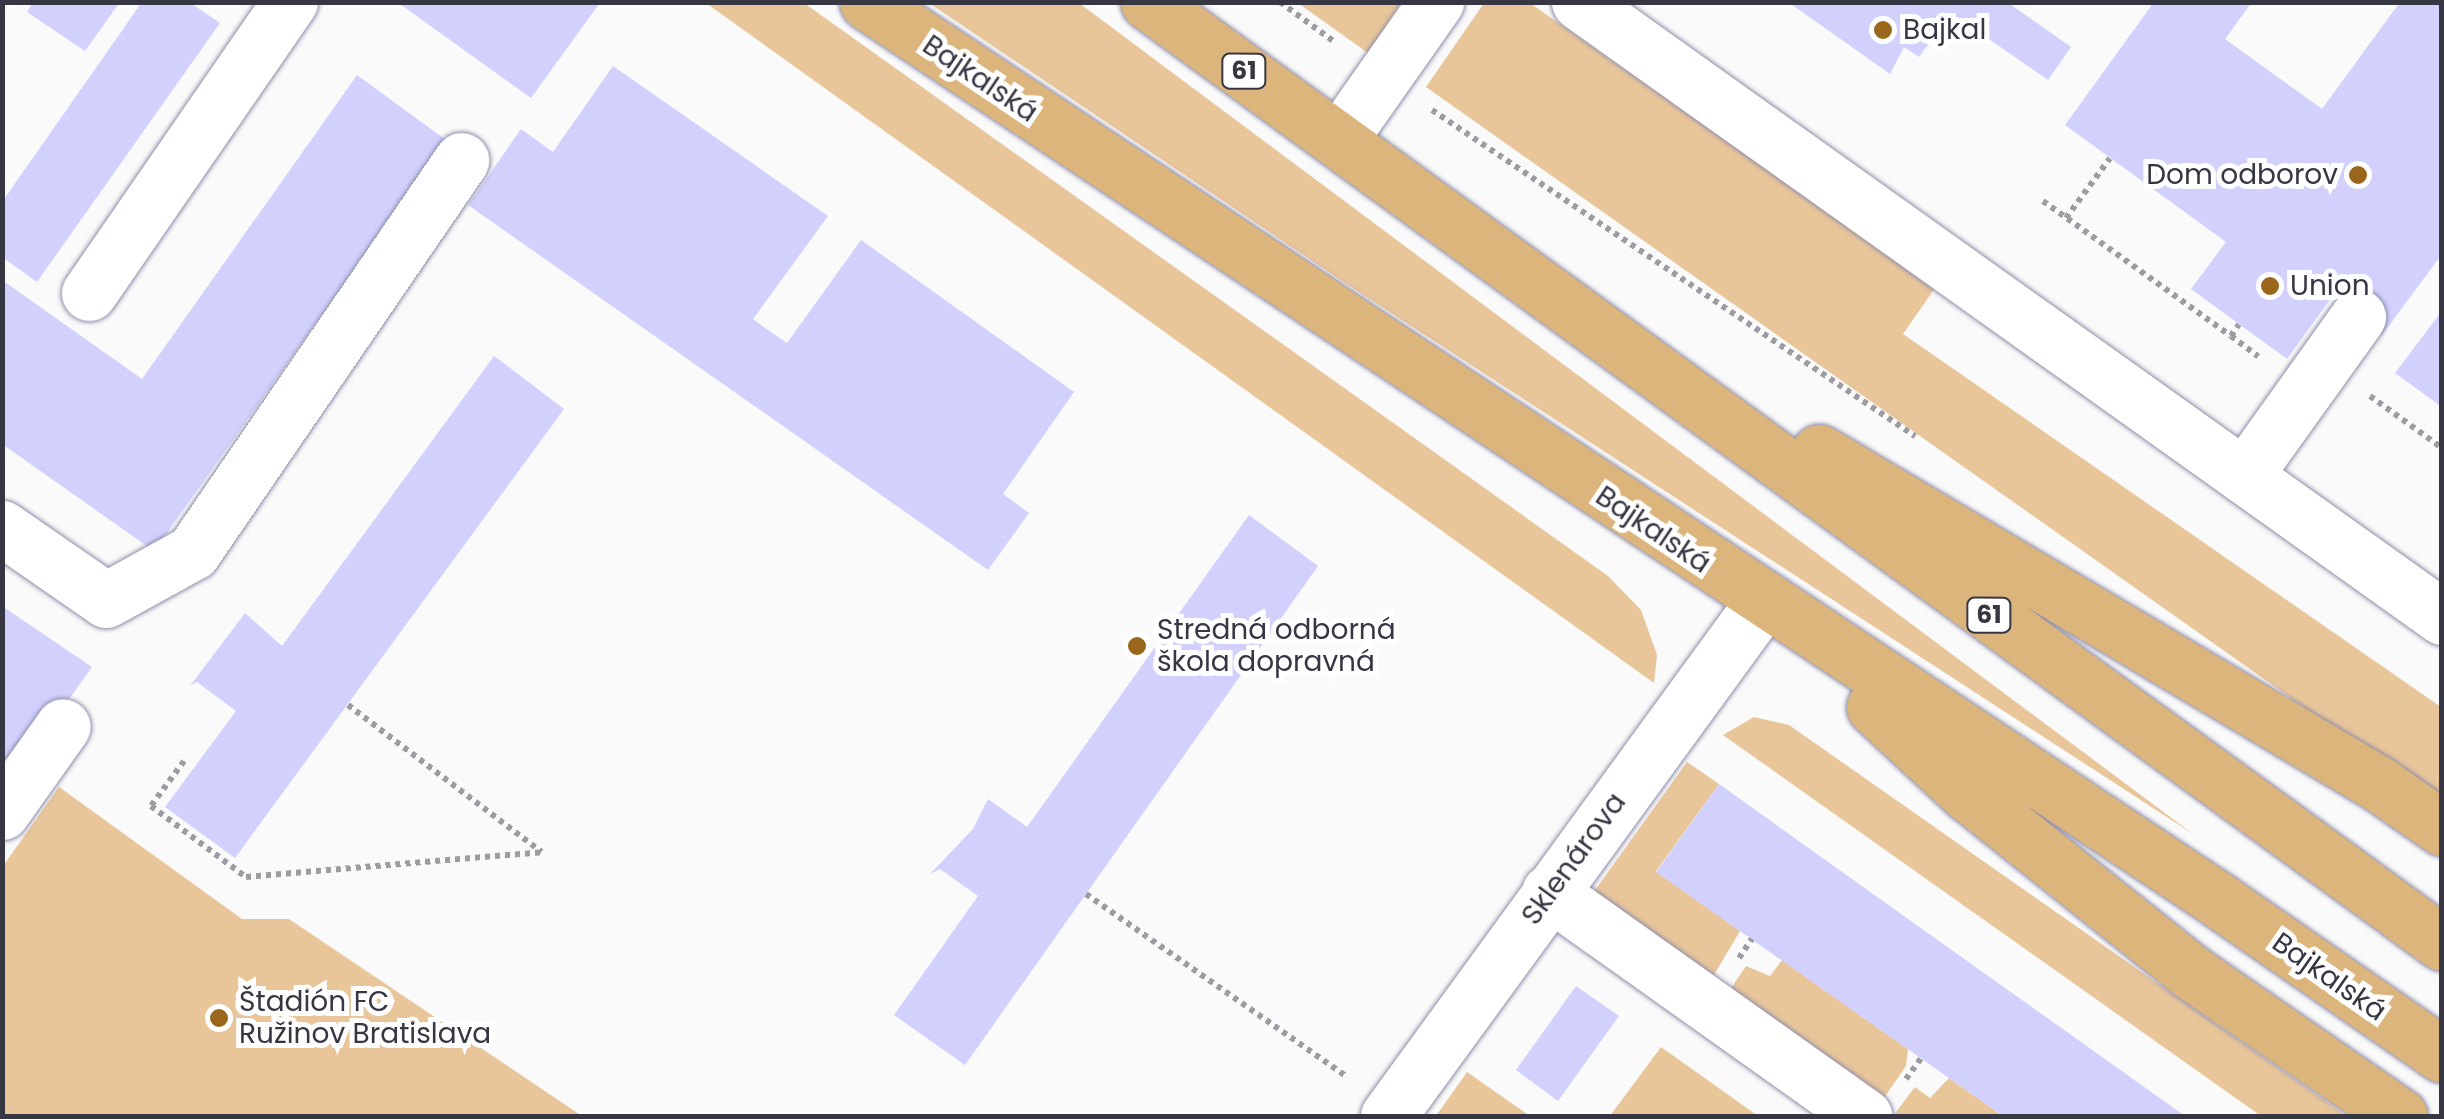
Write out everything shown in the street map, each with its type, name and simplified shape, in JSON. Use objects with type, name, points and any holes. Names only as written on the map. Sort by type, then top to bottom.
[{"type":"main road","name":"Bajkalská","points":[[866,2],[1762,603],[2220,901],[2442,1055]]},
{"type":"main road","name":"61","points":[[1148,2],[2442,943]]},
{"type":"main road","points":[[1537,285],[2379,784],[2442,828]]},
{"type":"main road","points":[[1762,603],[1967,794],[2194,974],[2400,1116]]},
{"type":"street","points":[[88,293],[290,2]]},
{"type":"street","points":[[1339,140],[1436,2]]},
{"type":"street","points":[[1580,2],[2442,616]]},
{"type":"street","points":[[2,528],[106,600],[194,552],[461,160]]},
{"type":"street","points":[[2244,476],[2358,318]]},
{"type":"street","name":"Sklenárova","points":[[1391,1113],[1762,603]]},
{"type":"street","points":[[2,812],[62,726]]},
{"type":"street","points":[[1549,892],[1864,1116]]},
{"type":"path","points":[[1280,2],[1383,76],[1927,444]]},
{"type":"path","points":[[2066,218],[2110,158]]},
{"type":"path","points":[[2043,202],[2260,356]]},
{"type":"path","points":[[2231,336],[2239,324]]},
{"type":"path","points":[[184,761],[151,806],[246,877],[542,852],[348,705]]},
{"type":"path","points":[[1086,894],[1391,1113]]},
{"type":"shaded area","points":[[706,3],[804,3],[1608,576],[1641,610],[1657,655],[1654,683]]},
{"type":"shaded area","points":[[929,3],[1079,3],[2193,834],[1348,285]]},
{"type":"shaded area","points":[[1298,3],[1401,3],[1368,53]]},
{"type":"shaded area","points":[[1484,3],[1530,3],[1935,288],[1903,334],[2441,707],[2441,804],[1426,87]]},
{"type":"shaded area","points":[[1754,717],[1789,725],[2347,1116],[2261,1116],[1723,735]]},
{"type":"shaded area","points":[[1687,762],[1719,784],[1656,871],[1740,931],[1708,985],[1588,900]]},
{"type":"shaded area","name":"Štadión FC Ružinov Bratislava","points":[[59,787],[242,919],[289,919],[582,1116],[3,1116],[3,866]]},
{"type":"shaded area","points":[[1782,960],[1908,1049],[1906,1066],[1879,1105],[1725,997],[1746,966],[1770,976]]},
{"type":"shaded area","points":[[1661,1047],[1758,1116],[1610,1116]]},
{"type":"shaded area","points":[[1467,1072],[1530,1116],[1436,1116]]},
{"type":"shaded area","points":[[1949,1078],[2003,1116],[1893,1116],[1915,1087],[1930,1098]]},
{"type":"building","points":[[33,2],[120,2],[85,51],[27,12]]},
{"type":"building","points":[[142,2],[189,2],[220,23],[37,282],[2,257],[2,202]]},
{"type":"building","points":[[397,2],[597,2],[599,4],[531,98]]},
{"type":"building","name":"Bajkal","points":[[1788,2],[2007,2],[2071,47],[2048,80],[1951,13],[1919,57],[1904,47],[1890,74]]},
{"type":"building","points":[[2154,2],[2252,2],[2225,39],[2322,109],[2400,2],[2442,2],[2442,254],[2382,335],[2331,298],[2287,359],[2191,289],[2226,242],[2065,125]]},
{"type":"building","points":[[613,66],[828,216],[753,319],[761,325],[787,343],[861,240],[1074,392],[1003,494],[1029,513],[988,570],[468,205],[521,129],[553,152]]},
{"type":"building","points":[[357,75],[446,140],[154,551],[2,444],[2,280],[142,379]]},
{"type":"building","points":[[2442,311],[2442,407],[2395,373]]},
{"type":"building","points":[[494,356],[564,409],[235,858],[165,807],[236,711],[197,682],[190,686],[245,613],[282,646]]},
{"type":"building","points":[[1249,515],[1318,566],[965,1065],[894,1015],[978,896],[940,869],[930,874],[973,829],[988,799],[1027,827]]},
{"type":"building","points":[[2,606],[92,667],[2,793]]},
{"type":"building","points":[[1719,784],[2185,1116],[2003,1116],[1656,872]]},
{"type":"building","points":[[1576,986],[1619,1016],[1558,1101],[1516,1070]]},
{"type":"place","name":"Bajkal","points":[[1883,30]]},
{"type":"place","name":"Dom odborov","points":[[2358,175]]},
{"type":"place","name":"Union","points":[[2270,286]]},
{"type":"place","name":"Stredná odborná škola dopravná","points":[[1137,646]]},
{"type":"place","name":"Štadión FC Ružinov Bratislava","points":[[219,1018]]}]
